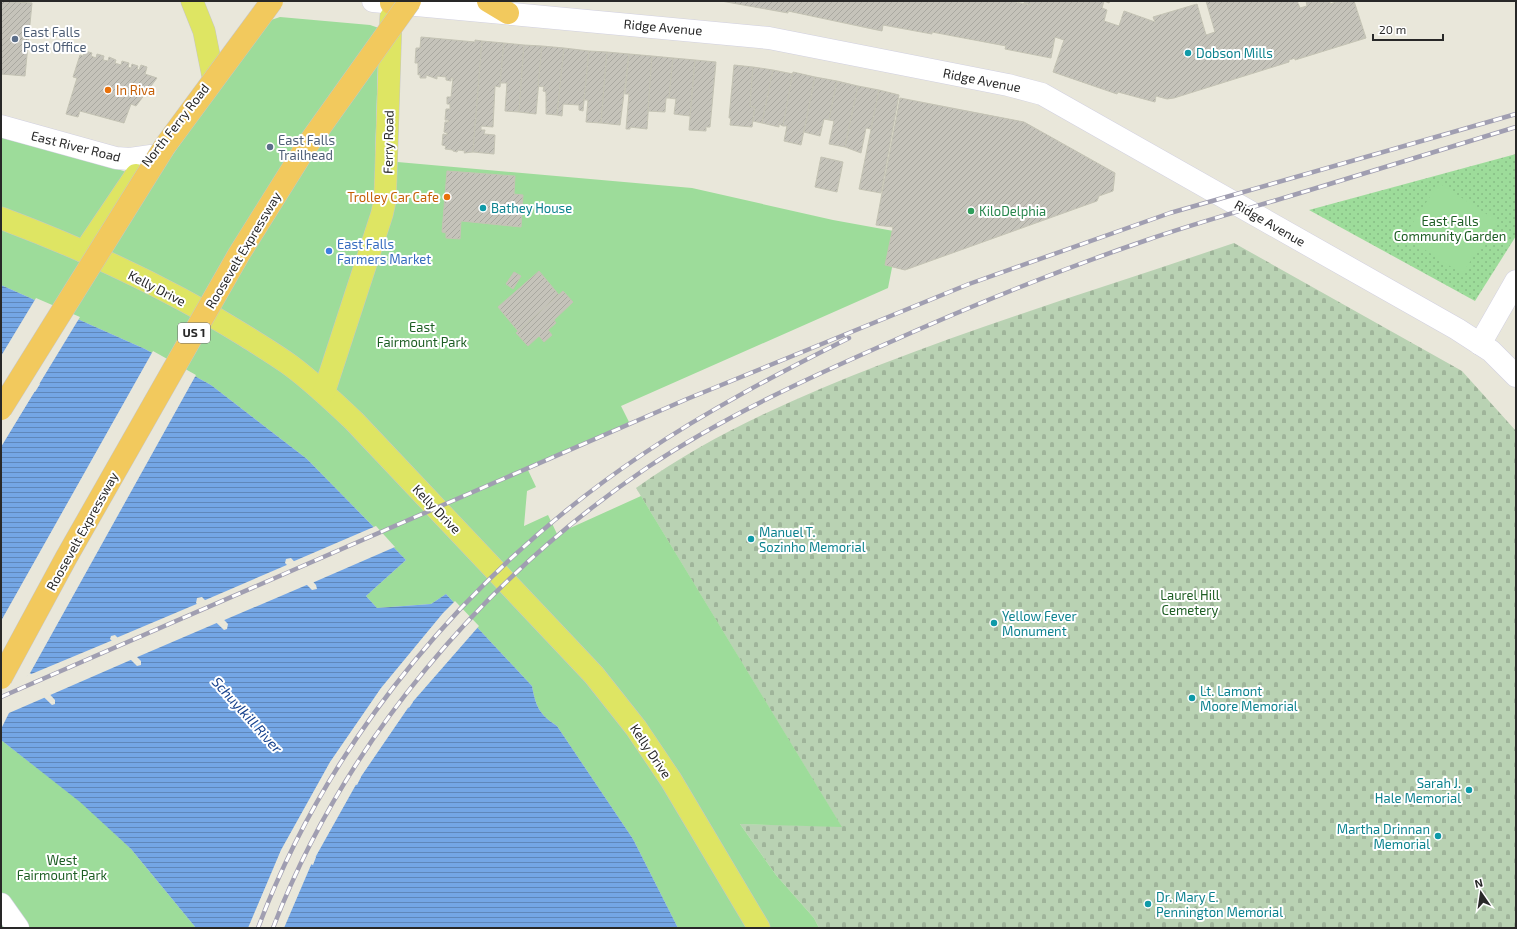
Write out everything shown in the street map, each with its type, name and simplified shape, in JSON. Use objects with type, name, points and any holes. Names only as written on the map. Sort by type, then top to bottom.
[{"type":"highway","points":[[1,409],[166,146],[272,1]]},
{"type":"highway","name":"Roosevelt Expressway","points":[[1,678],[66,558],[239,254],[306,147],[392,1]]},
{"type":"highway","points":[[488,1],[508,13]]},
{"type":"main road","points":[[192,1],[204,31],[213,76]]},
{"type":"main road","name":"North Ferry Road","points":[[84,252],[128,185],[272,1]]},
{"type":"main road","name":"Ridge Avenue","points":[[392,1],[769,38],[1008,85],[1042,94],[1480,344],[1491,351],[1516,376]]},
{"type":"main road","name":"Ferry Road","points":[[324,392],[382,214],[385,200],[392,1]]},
{"type":"main road","name":"East River Road","points":[[1,126],[116,158],[130,159],[151,156]]},
{"type":"main road","name":"Kelly Drive","points":[[1,218],[84,252],[164,290],[224,323],[289,364],[324,392],[354,421],[594,675],[636,728],[671,780],[759,928]]},
{"type":"main road","points":[[1480,344],[1516,281]]},
{"type":"main road","points":[[1,904],[18,928]]},
{"type":"green space","name":"East Fairmount Park","points":[[280,17],[370,25],[379,28],[375,160],[692,188],[833,220],[899,232],[888,288],[621,406],[630,424],[527,468],[536,487],[527,491],[524,526],[548,515],[557,534],[641,496],[842,827],[740,824],[776,875],[814,918],[819,928],[678,928],[633,839],[557,726],[542,714],[537,705],[532,686],[446,594],[431,604],[377,608],[366,596],[406,560],[307,459],[211,385],[145,349],[1,285],[1,136],[108,166],[154,181],[229,75],[271,20]]},
{"type":"green space","points":[[1516,154],[1516,236],[1475,301],[1309,210]]},
{"type":"green space","name":"East Falls Community Garden","points":[[1439,183],[1497,221],[1462,274],[1404,236]]},
{"type":"green space","name":"Laurel Hill Cemetery","points":[[1234,243],[1462,371],[1516,431],[1516,928],[819,928],[814,918],[776,875],[740,824],[841,826],[636,488],[695,450],[755,418],[818,390],[882,364],[969,332]]},
{"type":"green space","name":"West Fairmount Park","points":[[1,740],[81,802],[131,849],[196,928],[1,928]]},
{"type":"water","name":"Schuylkill River","points":[[1,285],[145,349],[211,385],[307,459],[406,560],[366,596],[377,608],[431,604],[446,594],[532,686],[537,705],[542,714],[557,726],[633,839],[678,928],[196,928],[131,849],[80,802],[1,740],[1,372],[35,392],[40,384],[1,362]],"holes":[[[114,422],[153,445],[148,453],[109,430]],[[291,558],[316,585],[317,589],[312,590],[285,563],[286,559]],[[24,586],[62,609],[58,617],[18,594]],[[202,597],[228,624],[227,629],[224,630],[196,603],[197,598]],[[446,621],[467,636],[463,641],[443,626]],[[115,635],[141,661],[141,665],[137,666],[110,639],[111,636]],[[30,673],[55,700],[55,704],[52,705],[24,678]],[[391,687],[413,702],[409,708],[387,693]],[[336,766],[361,777],[357,785],[332,774]],[[292,846],[316,857],[313,865],[289,854]]]},
{"type":"pier","points":[[36,298],[80,317],[1,447],[1,370],[35,389],[38,385],[1,364],[1,356]]},
{"type":"pier","points":[[153,351],[196,375],[26,678],[46,697],[9,713],[1,729],[1,621]],"holes":[[[115,424],[151,445],[148,450],[112,429]],[[24,588],[60,609],[57,614],[21,594]]]},
{"type":"pier","points":[[376,526],[395,547],[312,583],[292,562]]},
{"type":"pier","points":[[289,564],[309,584],[222,621],[203,601]]},
{"type":"pier","points":[[455,601],[479,626],[410,705],[358,781],[311,865],[284,928],[248,928],[281,850],[330,762],[381,688],[443,613]],"holes":[[[337,768],[359,778],[356,783],[334,773]],[[293,849],[314,858],[312,862],[291,853]]]},
{"type":"pier","points":[[199,603],[219,622],[135,658],[116,638]]},
{"type":"pier","points":[[113,640],[133,659],[48,696],[29,675]]},
{"type":"building","name":"East Falls Post Office","points":[[1,1],[32,3],[25,76],[1,74]]},
{"type":"building","name":"Dobson Mills","points":[[721,1],[1010,1],[1031,5],[1024,3],[1024,1],[1104,1],[1102,8],[1107,10],[1104,21],[1119,26],[1124,11],[1155,22],[1153,17],[1197,4],[1206,35],[1215,32],[1206,1],[1297,1],[1300,8],[1307,6],[1306,1],[1330,1],[1330,4],[1339,1],[1354,1],[1366,38],[1295,60],[1295,58],[1289,60],[1289,62],[1174,98],[1167,99],[1156,96],[1155,102],[1118,92],[1117,94],[1053,72],[1064,40],[1055,37],[1051,58],[1005,49],[1006,46],[932,32],[932,34],[883,25],[882,31],[788,11],[788,13]]},
{"type":"building","points":[[421,37],[475,42],[475,40],[482,41],[473,152],[464,153],[465,151],[458,150],[457,152],[445,149],[446,146],[442,145],[443,134],[447,135],[447,133],[444,132],[445,122],[448,122],[449,120],[445,120],[446,109],[450,109],[450,104],[447,104],[447,97],[451,97],[453,78],[451,78],[451,81],[446,80],[446,77],[437,76],[437,79],[426,75],[426,78],[420,78],[420,74],[418,75],[418,63],[415,63],[416,48],[420,48]]},
{"type":"building","points":[[482,41],[504,43],[500,87],[495,86],[493,127],[481,126],[481,130],[485,130],[484,134],[495,135],[494,154],[473,152]]},
{"type":"building","points":[[504,43],[524,45],[519,112],[505,111],[507,83],[500,83]]},
{"type":"building","points":[[524,45],[542,46],[536,114],[519,112]]},
{"type":"building","points":[[542,46],[564,48],[557,115],[546,114],[546,92],[543,91],[544,87],[538,86]]},
{"type":"building","points":[[564,48],[589,51],[583,111],[579,110],[579,105],[563,104],[562,116],[557,115]]},
{"type":"building","points":[[85,51],[92,53],[91,56],[96,58],[97,54],[104,56],[103,60],[108,61],[109,57],[116,60],[115,63],[121,65],[122,61],[129,63],[128,67],[131,68],[132,64],[138,66],[137,69],[139,70],[141,65],[147,67],[145,74],[157,78],[136,106],[131,104],[124,123],[80,111],[78,117],[66,114],[77,78],[73,77],[80,55],[83,56]]},
{"type":"building","points":[[589,51],[607,52],[601,123],[586,122],[588,100],[584,100]]},
{"type":"building","points":[[607,52],[629,54],[620,125],[601,123]]},
{"type":"building","points":[[629,54],[652,56],[647,129],[630,127],[630,129],[626,129],[629,94],[625,94]]},
{"type":"building","points":[[652,56],[673,58],[669,98],[666,98],[665,112],[648,111]]},
{"type":"building","points":[[673,58],[695,60],[690,116],[674,114],[676,99],[669,98]]},
{"type":"building","points":[[695,60],[716,62],[710,127],[706,127],[706,131],[689,130]]},
{"type":"building","points":[[734,65],[753,67],[750,106],[755,107],[752,127],[730,125],[731,118],[729,118]]},
{"type":"building","points":[[753,67],[773,70],[762,123],[753,121],[755,107],[750,106]]},
{"type":"building","points":[[773,70],[793,74],[783,126],[779,124],[779,127],[762,123]]},
{"type":"building","points":[[793,72],[815,77],[801,145],[784,141],[787,126],[783,126]]},
{"type":"building","points":[[815,77],[837,81],[829,120],[824,119],[820,136],[804,132]]},
{"type":"building","points":[[837,81],[858,86],[845,147],[829,144],[834,121],[829,120]]},
{"type":"building","points":[[858,86],[879,90],[871,129],[866,128],[861,153],[845,147]]},
{"type":"building","points":[[879,90],[899,95],[881,193],[859,189]]},
{"type":"building","points":[[900,98],[1024,122],[1115,173],[1113,191],[1099,196],[1097,201],[905,270],[885,265],[893,227],[876,225]]},
{"type":"building","points":[[821,157],[843,162],[837,192],[815,187]]},
{"type":"building","name":"Bathey House","points":[[447,171],[515,176],[514,194],[523,195],[521,227],[461,221],[460,239],[446,238],[446,233],[442,232]]},
{"type":"building","points":[[539,271],[559,295],[518,331],[498,307]]},
{"type":"building","points":[[514,272],[521,276],[513,289],[506,284]]},
{"type":"building","points":[[563,291],[573,302],[554,320],[556,323],[548,330],[552,335],[544,342],[539,336],[528,346],[516,333]]},
{"type":"railway","points":[[1,697],[687,399],[969,284],[1170,213],[1516,114]]},
{"type":"railway","points":[[273,928],[303,859],[338,793],[380,730],[426,669],[476,613],[530,560],[588,511],[648,467],[735,415],[796,385],[920,329],[1049,276],[1114,251],[1182,228],[1516,127]]},
{"type":"railway","points":[[258,928],[288,857],[325,789],[367,724],[414,662],[465,603],[521,549],[581,499],[643,454],[693,422],[744,393],[849,338]]},
{"type":"place","name":"East Falls Post Office","points":[[15,39]]},
{"type":"place","name":"Dobson Mills","points":[[1188,53]]},
{"type":"place","name":"In Riva","points":[[108,90]]},
{"type":"place","name":"East Falls Trailhead","points":[[270,147]]},
{"type":"place","name":"Trolley Car Cafe","points":[[447,197]]},
{"type":"place","name":"Bathey House","points":[[483,208]]},
{"type":"place","name":"KiloDelphia","points":[[971,211]]},
{"type":"place","name":"East Falls Farmers Market","points":[[329,251]]},
{"type":"place","name":"Manuel T. Sozinho Memorial","points":[[751,539]]},
{"type":"place","name":"Yellow Fever Monument","points":[[994,623]]},
{"type":"place","name":"Lt. Lamont Moore Memorial","points":[[1192,698]]},
{"type":"place","name":"Sarah J. Hale Memorial","points":[[1469,790]]},
{"type":"place","name":"Martha Drinnan Memorial","points":[[1438,836]]},
{"type":"place","name":"Dr. Mary E. Pennington Memorial","points":[[1148,904]]}]
